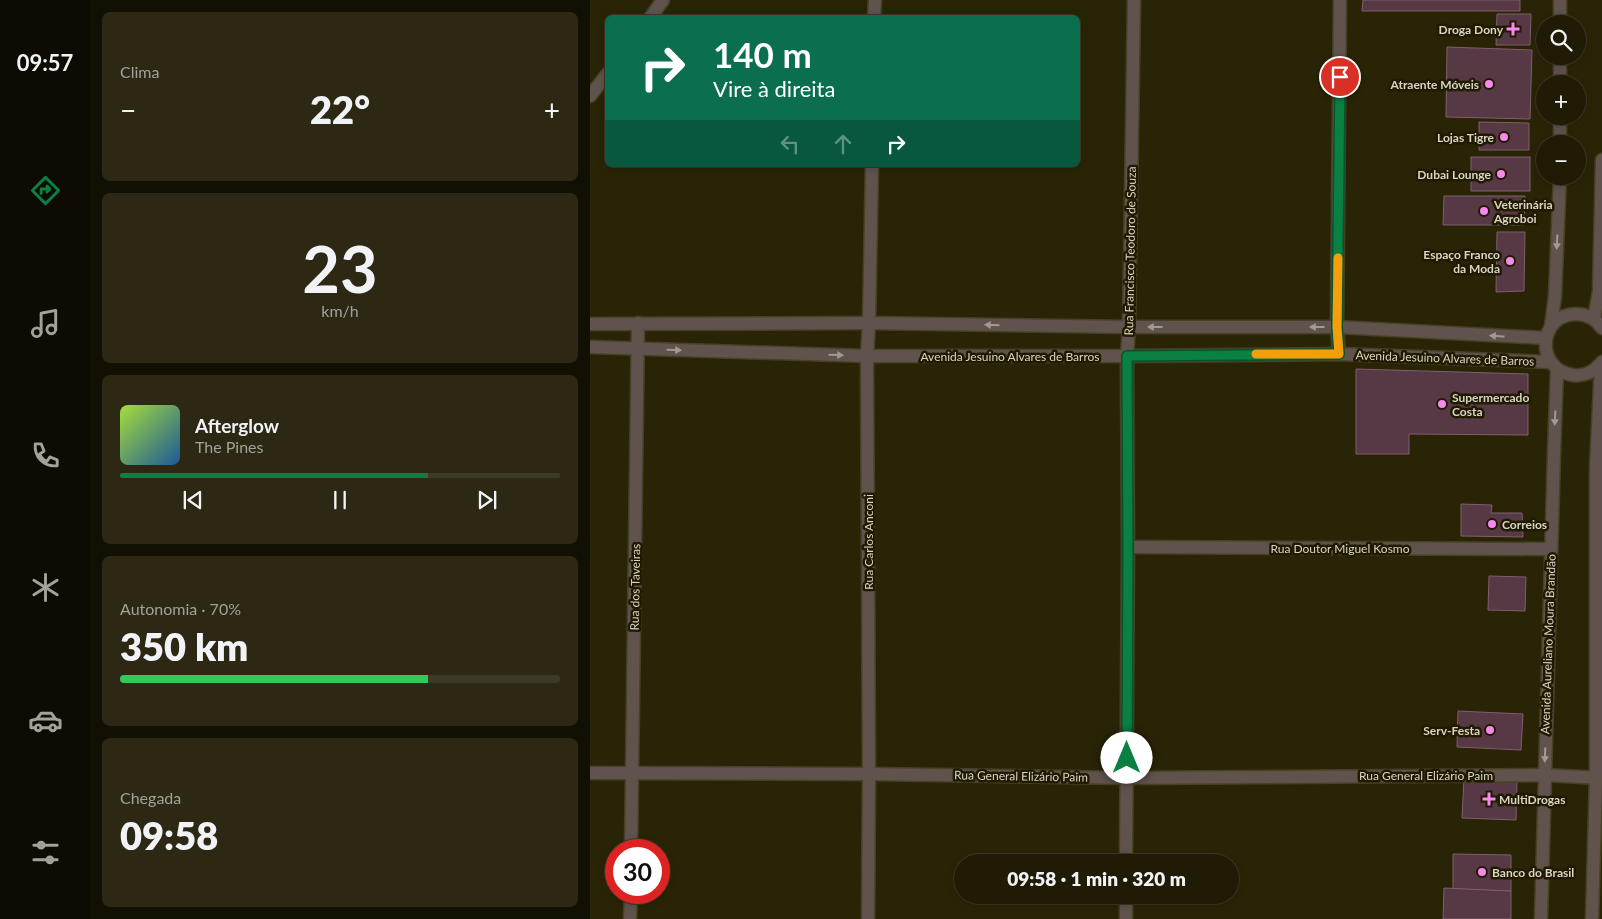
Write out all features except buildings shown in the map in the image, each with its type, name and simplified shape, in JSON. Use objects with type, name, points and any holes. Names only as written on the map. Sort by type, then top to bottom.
[{"type":"street","points":[[652,15],[663,0]]},
{"type":"street","points":[[874,15],[875,0]]},
{"type":"street","name":"Rua Francisco Teodoro de Souza","points":[[1126,854],[1127,356],[1134,0]]},
{"type":"street","points":[[1339,354],[1337,327],[1340,0]]},
{"type":"street","points":[[1560,0],[1560,15]]},
{"type":"street","points":[[590,96],[605,77]]},
{"type":"street","points":[[1598,323],[1602,160]]},
{"type":"street","name":"Rua Carlos Anconi","points":[[868,919],[867,356],[872,167]]},
{"type":"street","points":[[1546,338],[1552,326],[1555,296],[1560,185]]},
{"type":"street","points":[[1552,326],[1564,316],[1572,314],[1587,315],[1598,323]]},
{"type":"street","name":"Rua dos Taveiras","points":[[631,839],[638,323]]},
{"type":"street","name":"Avenida Jesuino Alvares de Barros","points":[[590,324],[869,323],[1129,327],[1337,327],[1546,338]]},
{"type":"street","name":"Avenida Aureliano Moura Brandão","points":[[1541,919],[1554,366],[1545,346],[1546,338]]},
{"type":"street","name":"Avenida Jesuino Alvares de Barros","points":[[590,347],[867,356],[1339,354],[1554,366]]},
{"type":"street","points":[[1554,366],[1566,374],[1575,375],[1585,374],[1594,370],[1601,363]]},
{"type":"street","points":[[1592,919],[1599,778],[1599,569],[1596,468],[1601,363]]},
{"type":"street","name":"Rua Doutor Miguel Kosmo","points":[[1128,547],[1551,549]]},
{"type":"street","name":"Rua General Elizário Paim","points":[[590,773],[869,774],[1126,778],[1544,775],[1599,778]]},
{"type":"street","points":[[630,904],[630,919]]},
{"type":"street","points":[[1126,904],[1126,919]]},
{"type":"slow traffic","points":[[1256,354],[1339,354],[1337,327],[1338,258]]},
{"type":"place","name":"Droga Dony","points":[[1513,29]]},
{"type":"place","name":"Atraente Móveis","points":[[1489,84]]},
{"type":"place","name":"Lojas Tigre","points":[[1504,137]]},
{"type":"place","name":"Dubai Lounge","points":[[1501,174]]},
{"type":"place","name":"Veterinária Agroboi","points":[[1484,211]]},
{"type":"place","name":"Espaço Franco da Moda","points":[[1510,261]]},
{"type":"place","name":"Supermercado Costa","points":[[1442,404]]},
{"type":"place","name":"Correios","points":[[1492,524]]},
{"type":"place","name":"Serv-Festa","points":[[1490,730]]},
{"type":"place","name":"MultiDrogas","points":[[1489,799]]},
{"type":"place","name":"Banco do Brasil","points":[[1482,872]]},
{"type":"route","points":[[1127,758],[1127,356],[1339,354],[1337,327],[1340,77]]}]
